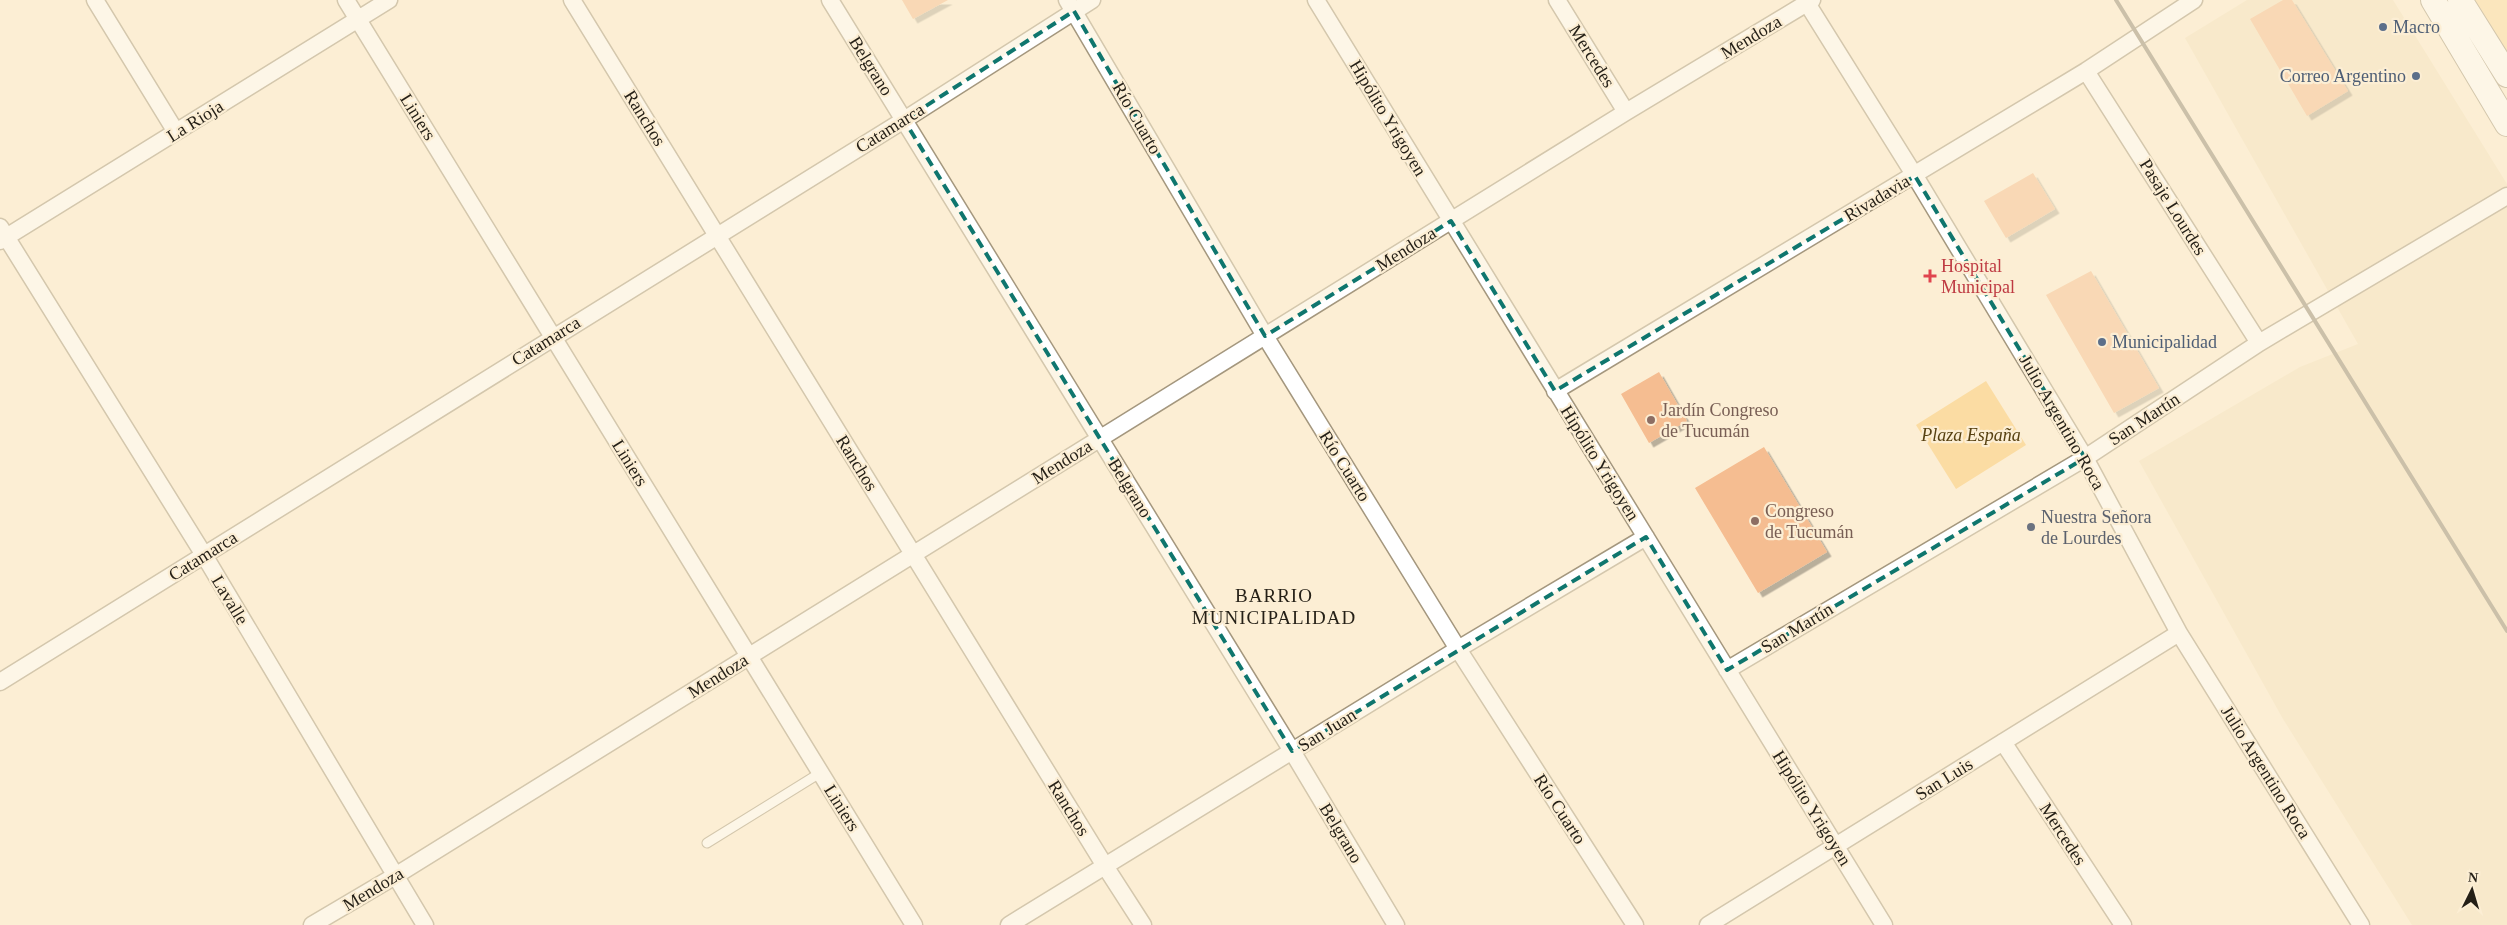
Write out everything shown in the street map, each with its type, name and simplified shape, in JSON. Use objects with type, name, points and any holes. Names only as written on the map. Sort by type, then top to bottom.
[{"type":"main road","points":[[2433,0],[2507,124]]},
{"type":"main road","points":[[2460,0],[2507,75]]},
{"type":"street","points":[[95,0],[176,132]]},
{"type":"street","name":"Liniers","points":[[346,0],[914,925]]},
{"type":"street","name":"La Rioja","points":[[2,235],[176,132],[390,0]]},
{"type":"street","name":"Ranchos","points":[[572,0],[1143,925]]},
{"type":"street","name":"Belgrano","points":[[830,0],[1292,751],[1396,925]]},
{"type":"street","name":"Catamarca","points":[[0,682],[904,120],[1070,5],[1092,0]]},
{"type":"street","name":"Hipólito Yrigoyen","points":[[1316,0],[1884,925]]},
{"type":"street","name":"Mercedes","points":[[1557,0],[1626,112]]},
{"type":"street","name":"Rivadavia","points":[[1555,391],[2086,71],[2194,0]]},
{"type":"street","name":"Mendoza","points":[[312,925],[395,876],[1808,1]]},
{"type":"street","name":"Julio Argentino Roca","points":[[1808,1],[2084,458],[2180,633],[2361,925]]},
{"type":"street","name":"Río Cuarto","points":[[1070,5],[1265,336],[1458,649],[1635,925]]},
{"type":"street","name":"Pasaje Lourdes","points":[[2086,71],[2260,343]]},
{"type":"street","name":"San Martín","points":[[1727,670],[2084,458],[2260,343],[2507,196]]},
{"type":"street","name":"Lavalle","points":[[2,235],[204,555],[425,925]]},
{"type":"street","name":"San Juan","points":[[1009,925],[1458,649],[1646,537]]},
{"type":"street","name":"San Luis","points":[[1708,925],[2180,633]]},
{"type":"street","name":"Mercedes","points":[[2003,742],[2123,925]]},
{"type":"lane","points":[[707,843],[820,773]]},
{"type":"highlighted area","points":[[1074,11],[1265,336],[1451,221],[1555,391],[1915,176],[2085,458],[1727,670],[1646,537],[1292,751],[904,120]]},
{"type":"shaded area","points":[[2247,0],[2393,0],[2507,184],[2507,925],[2412,925],[2283,719],[2139,461],[2300,367],[2358,344],[2185,38]]},
{"type":"green space","points":[[2474,0],[2507,0],[2507,54]]},
{"type":"green space","name":"Plaza España","points":[[1986,381],[2026,445],[1956,489],[1916,425]]},
{"type":"building","points":[[902,0],[948,0],[913,19]]},
{"type":"building","points":[[2283,0],[2292,0],[2348,91],[2307,116],[2250,19]]},
{"type":"building","points":[[2033,173],[2055,209],[2006,238],[1984,201]]},
{"type":"building","name":"Municipalidad","points":[[2091,271],[2159,388],[2114,413],[2046,295]]},
{"type":"building","points":[[1659,372],[1687,421],[1649,443],[1621,394]]},
{"type":"building","points":[[1764,447],[1827,552],[1758,593],[1695,488]]},
{"type":"railway","points":[[2116,0],[2507,631]]},
{"type":"place","name":"Macro","points":[[2383,27]]},
{"type":"place","name":"Correo Argentino","points":[[2416,76]]},
{"type":"place","name":"Hospital Municipal","points":[[1930,276]]},
{"type":"place","name":"Municipalidad","points":[[2102,342]]},
{"type":"place","name":"Jardín Congreso de Tucumán","points":[[1651,420]]},
{"type":"place","name":"Congreso de Tucumán","points":[[1755,521]]},
{"type":"place","name":"Nuestra Señora de Lourdes","points":[[2031,527]]},
{"type":"district","name":"BARRIO MUNICIPALIDAD","points":[[1274,606]]}]
